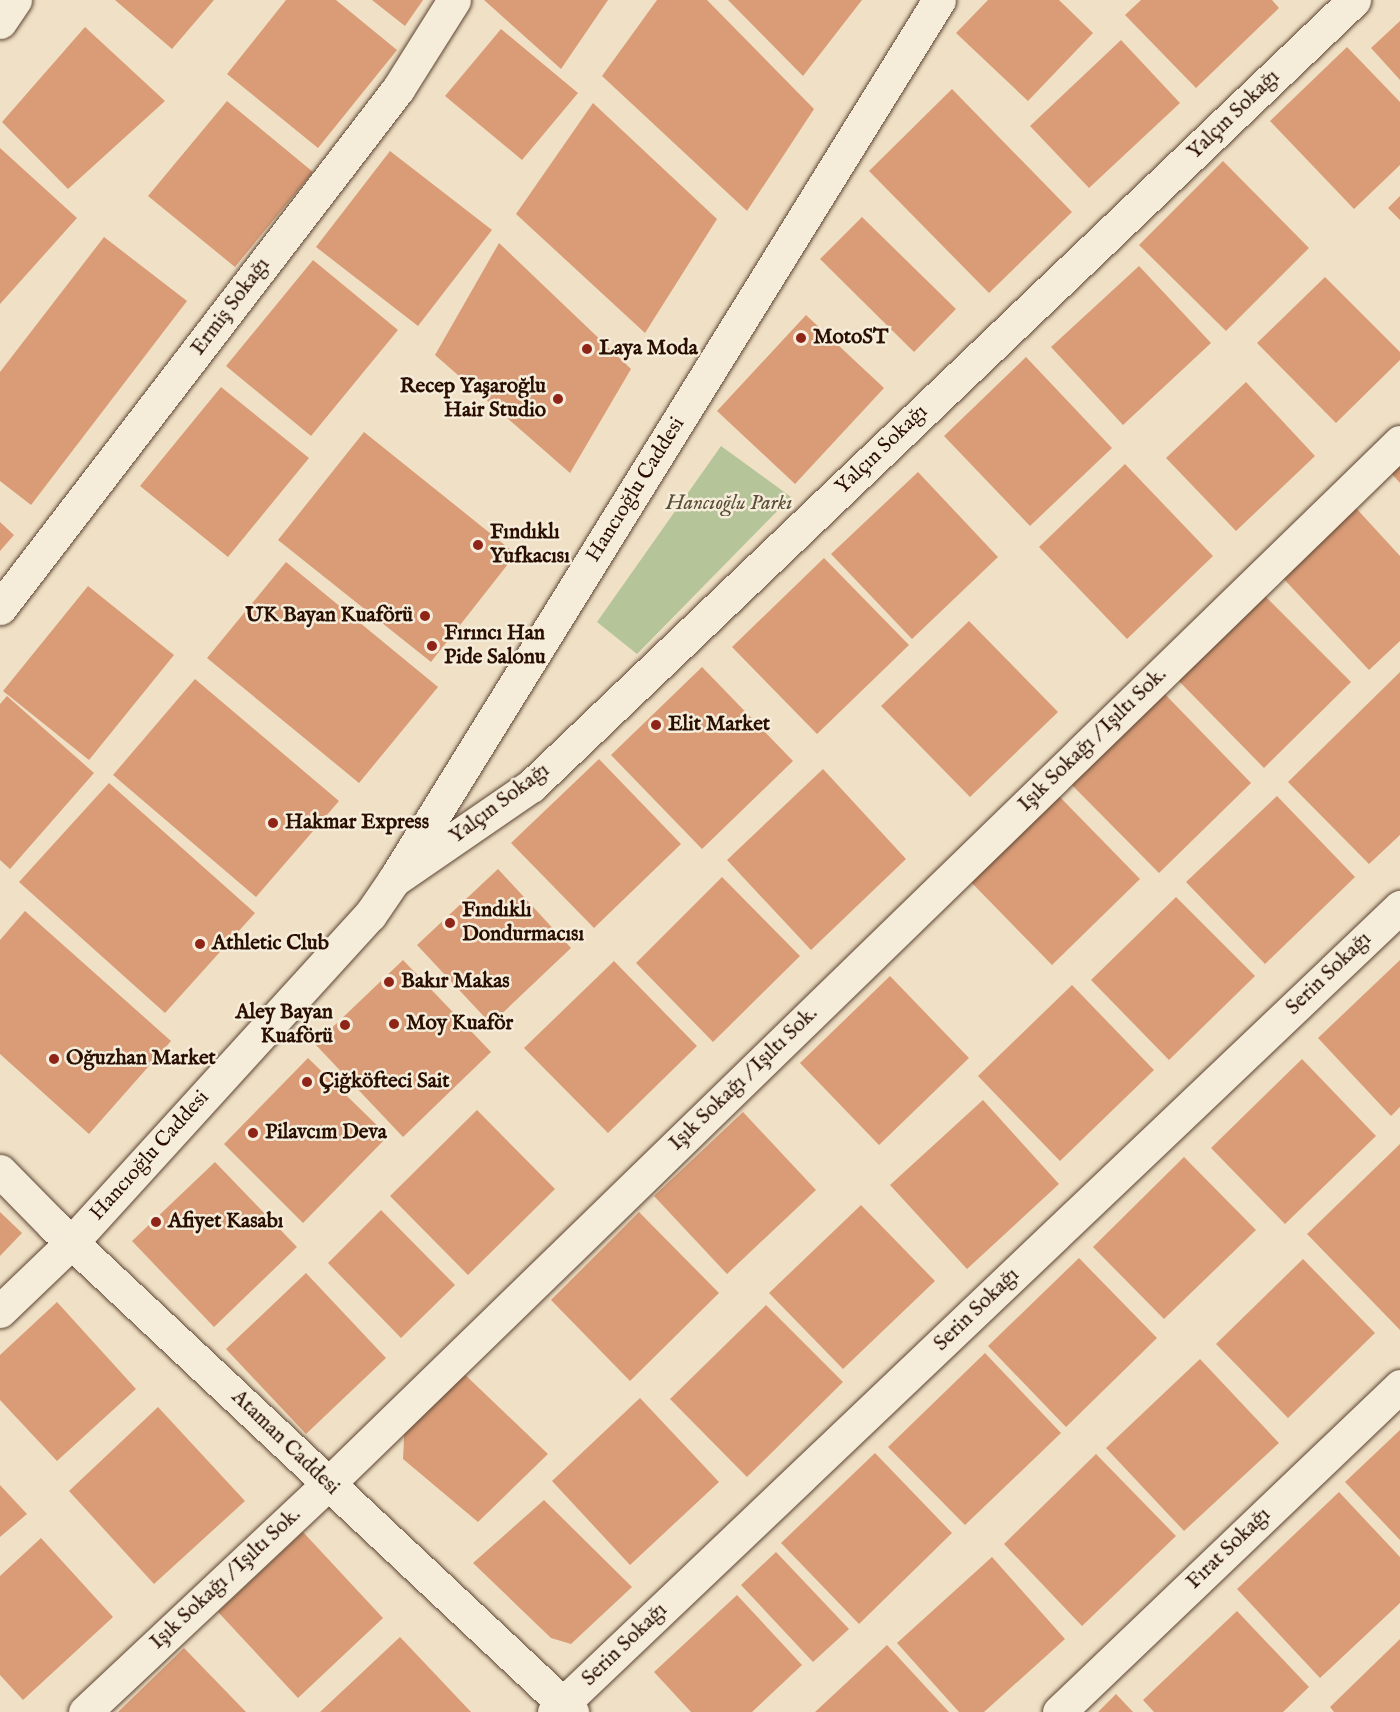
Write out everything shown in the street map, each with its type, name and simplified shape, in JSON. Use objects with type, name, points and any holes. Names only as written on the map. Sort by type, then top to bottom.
[{"type":"street","points":[[0,22],[15,0]]},
{"type":"street","name":"Ermiş Sokağı","points":[[0,608],[398,88],[454,0]]},
{"type":"street","name":"Hancıoğlu Caddesi","points":[[0,1311],[73,1241],[370,915],[394,880],[939,0]]},
{"type":"street","name":"Yalçın Sokağı","points":[[394,880],[531,786],[1354,0]]},
{"type":"street","name":"Işık Sokağı / Işıltı Sok.","points":[[85,1712],[328,1484],[1400,442]]},
{"type":"street","name":"Serin Sokağı","points":[[563,1709],[1400,907]]},
{"type":"street","name":"Ataman Caddesi","points":[[0,1171],[563,1709]]},
{"type":"street","name":"Fırat Sokağı","points":[[1059,1712],[1400,1386]]},
{"type":"green space","name":"Hancıoğlu Parkı","points":[[721,446],[791,497],[637,654],[597,622]]},
{"type":"building","points":[[115,0],[214,0],[172,49]]},
{"type":"building","points":[[286,0],[336,0],[397,50],[318,148],[227,74]]},
{"type":"building","points":[[372,0],[423,0],[405,26]]},
{"type":"building","points":[[484,0],[608,0],[561,69]]},
{"type":"building","points":[[657,0],[707,0],[814,109],[747,211],[602,76]]},
{"type":"building","points":[[728,0],[862,0],[803,76]]},
{"type":"building","points":[[988,0],[1059,0],[1093,33],[1028,101],[956,33]]},
{"type":"building","points":[[1141,0],[1272,0],[1279,8],[1196,88],[1125,15]]},
{"type":"building","points":[[1400,21],[1400,80],[1371,48]]},
{"type":"building","points":[[85,27],[165,101],[68,189],[2,122]]},
{"type":"building","points":[[501,29],[578,93],[522,160],[445,96]]},
{"type":"building","points":[[1121,40],[1180,103],[1089,188],[1030,126]]},
{"type":"building","points":[[1347,47],[1400,102],[1400,165],[1354,209],[1270,121]]},
{"type":"building","points":[[952,89],[1072,212],[989,293],[869,171]]},
{"type":"building","points":[[227,101],[313,172],[235,267],[148,196]]},
{"type":"building","points":[[593,103],[717,219],[645,333],[516,214]]},
{"type":"building","points":[[0,148],[77,218],[0,304]]},
{"type":"building","points":[[390,151],[492,230],[418,326],[316,247]]},
{"type":"building","points":[[1223,161],[1309,248],[1226,331],[1139,245]]},
{"type":"building","points":[[1400,196],[1400,220],[1388,208]]},
{"type":"building","points":[[862,217],[956,309],[914,352],[820,259]]},
{"type":"building","points":[[104,237],[187,301],[31,505],[0,481],[0,372]]},
{"type":"building","points":[[499,243],[631,369],[570,473],[435,355]]},
{"type":"building","points":[[313,260],[398,330],[311,436],[226,366]]},
{"type":"building","points":[[1139,266],[1211,343],[1123,425],[1051,347]]},
{"type":"building","points":[[1325,277],[1400,352],[1400,360],[1336,423],[1257,343]]},
{"type":"building","points":[[806,315],[884,388],[795,484],[717,411]]},
{"type":"building","points":[[1026,357],[1112,448],[1030,526],[944,436]]},
{"type":"building","points":[[1246,382],[1315,456],[1236,531],[1166,458]]},
{"type":"building","points":[[221,387],[309,458],[228,557],[140,486]]},
{"type":"building","points":[[364,432],[516,554],[431,662],[278,540]]},
{"type":"building","points":[[1400,463],[1400,483],[1390,472]]},
{"type":"building","points":[[1125,464],[1213,556],[1127,639],[1039,547]]},
{"type":"building","points":[[918,472],[998,557],[912,639],[831,554]]},
{"type":"building","points":[[1355,507],[1400,556],[1400,641],[1369,670],[1281,576]]},
{"type":"building","points":[[0,522],[14,535],[0,551]]},
{"type":"building","points":[[824,558],[909,645],[817,734],[732,647]]},
{"type":"building","points":[[286,562],[438,687],[359,783],[207,658]]},
{"type":"building","points":[[88,586],[174,655],[89,760],[3,691]]},
{"type":"building","points":[[1261,592],[1351,682],[1264,768],[1175,677]]},
{"type":"building","points":[[969,621],[1058,712],[970,797],[881,706]]},
{"type":"building","points":[[702,667],[793,761],[702,849],[611,755]]},
{"type":"building","points":[[1400,672],[1400,835],[1369,864],[1288,782]]},
{"type":"building","points":[[195,679],[339,801],[256,897],[113,775]]},
{"type":"building","points":[[1158,687],[1251,783],[1159,873],[1065,778]]},
{"type":"building","points":[[7,696],[94,773],[10,869],[0,860],[0,704]]},
{"type":"building","points":[[599,759],[681,844],[594,928],[511,843]]},
{"type":"building","points":[[823,769],[906,859],[811,950],[727,860]]},
{"type":"building","points":[[109,783],[255,913],[165,1013],[19,882]]},
{"type":"building","points":[[1056,793],[1140,879],[1052,965],[968,879]]},
{"type":"building","points":[[1277,796],[1355,877],[1265,964],[1186,882]]},
{"type":"building","points":[[498,869],[571,948],[491,1024],[417,945]]},
{"type":"building","points":[[722,877],[800,956],[713,1042],[636,963]]},
{"type":"building","points":[[1176,897],[1255,976],[1169,1060],[1091,980]]},
{"type":"building","points":[[25,911],[171,1041],[89,1134],[0,1054],[0,940]]},
{"type":"building","points":[[403,960],[491,1052],[403,1137],[315,1044]]},
{"type":"building","points":[[1400,960],[1400,1107],[1391,1116],[1318,1038]]},
{"type":"building","points":[[614,961],[697,1046],[608,1133],[524,1048]]},
{"type":"building","points":[[890,976],[969,1058],[879,1145],[800,1063]]},
{"type":"building","points":[[1072,985],[1154,1070],[1060,1161],[978,1076]]},
{"type":"building","points":[[308,1058],[388,1136],[303,1223],[224,1144]]},
{"type":"building","points":[[1302,1059],[1376,1136],[1285,1224],[1211,1148]]},
{"type":"building","points":[[983,1100],[1059,1184],[967,1269],[890,1185]]},
{"type":"building","points":[[477,1110],[555,1189],[468,1275],[390,1196]]},
{"type":"building","points":[[743,1112],[816,1190],[727,1274],[654,1196]]},
{"type":"building","points":[[1400,1144],[1400,1330],[1307,1234]]},
{"type":"building","points":[[1184,1157],[1256,1230],[1164,1319],[1093,1247]]},
{"type":"building","points":[[215,1162],[297,1247],[214,1327],[132,1241]]},
{"type":"building","points":[[861,1205],[935,1281],[843,1369],[769,1293]]},
{"type":"building","points":[[381,1210],[455,1285],[401,1338],[328,1263]]},
{"type":"building","points":[[0,1212],[22,1233],[0,1256]]},
{"type":"building","points":[[639,1212],[719,1293],[630,1381],[551,1300]]},
{"type":"building","points":[[1079,1258],[1157,1338],[1066,1427],[988,1346]]},
{"type":"building","points":[[1303,1259],[1375,1333],[1288,1418],[1216,1344]]},
{"type":"building","points":[[306,1273],[386,1358],[306,1434],[226,1349]]},
{"type":"building","points":[[57,1302],[136,1389],[57,1461],[0,1400],[0,1355]]},
{"type":"building","points":[[766,1305],[843,1382],[747,1477],[670,1399]]},
{"type":"building","points":[[985,1353],[1061,1433],[965,1525],[888,1447]]},
{"type":"building","points":[[1200,1359],[1279,1443],[1184,1531],[1106,1448]]},
{"type":"building","points":[[458,1368],[548,1454],[478,1522],[403,1459],[405,1418]]},
{"type":"building","points":[[640,1398],[719,1482],[630,1565],[552,1481]]},
{"type":"building","points":[[158,1407],[245,1501],[154,1584],[69,1491]]},
{"type":"building","points":[[1400,1430],[1400,1540],[1345,1482]]},
{"type":"building","points":[[875,1453],[952,1533],[859,1624],[781,1543]]},
{"type":"building","points":[[1096,1454],[1176,1536],[1082,1626],[1004,1544]]},
{"type":"building","points":[[0,1485],[27,1514],[0,1537]]},
{"type":"building","points":[[1339,1492],[1400,1557],[1400,1603],[1320,1678],[1237,1589]]},
{"type":"building","points":[[544,1500],[632,1587],[571,1644],[551,1638],[473,1563]]},
{"type":"building","points":[[303,1532],[383,1618],[298,1698],[218,1612]]},
{"type":"building","points":[[41,1538],[113,1617],[23,1700],[0,1675],[0,1576]]},
{"type":"building","points":[[776,1552],[849,1629],[813,1662],[741,1585]]},
{"type":"building","points":[[992,1557],[1065,1639],[984,1712],[959,1712],[897,1643]]},
{"type":"building","points":[[737,1595],[802,1665],[752,1712],[691,1712],[654,1672]]},
{"type":"building","points":[[1237,1611],[1309,1687],[1283,1712],[1154,1712],[1143,1700]]},
{"type":"building","points":[[400,1637],[471,1712],[320,1712]]},
{"type":"building","points":[[1400,1639],[1400,1712],[1334,1712],[1330,1707]]},
{"type":"building","points":[[887,1645],[949,1712],[815,1712]]},
{"type":"building","points":[[184,1648],[246,1712],[118,1712]]},
{"type":"building","points":[[1116,1694],[1133,1712],[1098,1712]]},
{"type":"place","name":"MotoST","points":[[801,338]]},
{"type":"place","name":"Laya Moda","points":[[587,349]]},
{"type":"place","name":"Recep Yaşaroğlu Hair Studio","points":[[558,399]]},
{"type":"place","name":"Fındıklı Yufkacısı","points":[[478,545]]},
{"type":"place","name":"UK Bayan Kuaförü","points":[[425,616]]},
{"type":"place","name":"Fırıncı Han Pide Salonu","points":[[432,646]]},
{"type":"place","name":"Elit Market","points":[[656,725]]},
{"type":"place","name":"Hakmar Express","points":[[273,823]]},
{"type":"place","name":"Fındıklı Dondurmacısı","points":[[450,923]]},
{"type":"place","name":"Athletic Club","points":[[200,944]]},
{"type":"place","name":"Bakır Makas","points":[[389,982]]},
{"type":"place","name":"Moy Kuaför","points":[[394,1024]]},
{"type":"place","name":"Aley Bayan Kuaförü","points":[[345,1025]]},
{"type":"place","name":"Oğuzhan Market","points":[[54,1059]]},
{"type":"place","name":"Çiğköfteci Sait","points":[[307,1082]]},
{"type":"place","name":"Pilavcım Deva","points":[[253,1133]]},
{"type":"place","name":"Afiyet Kasabı","points":[[156,1222]]}]
